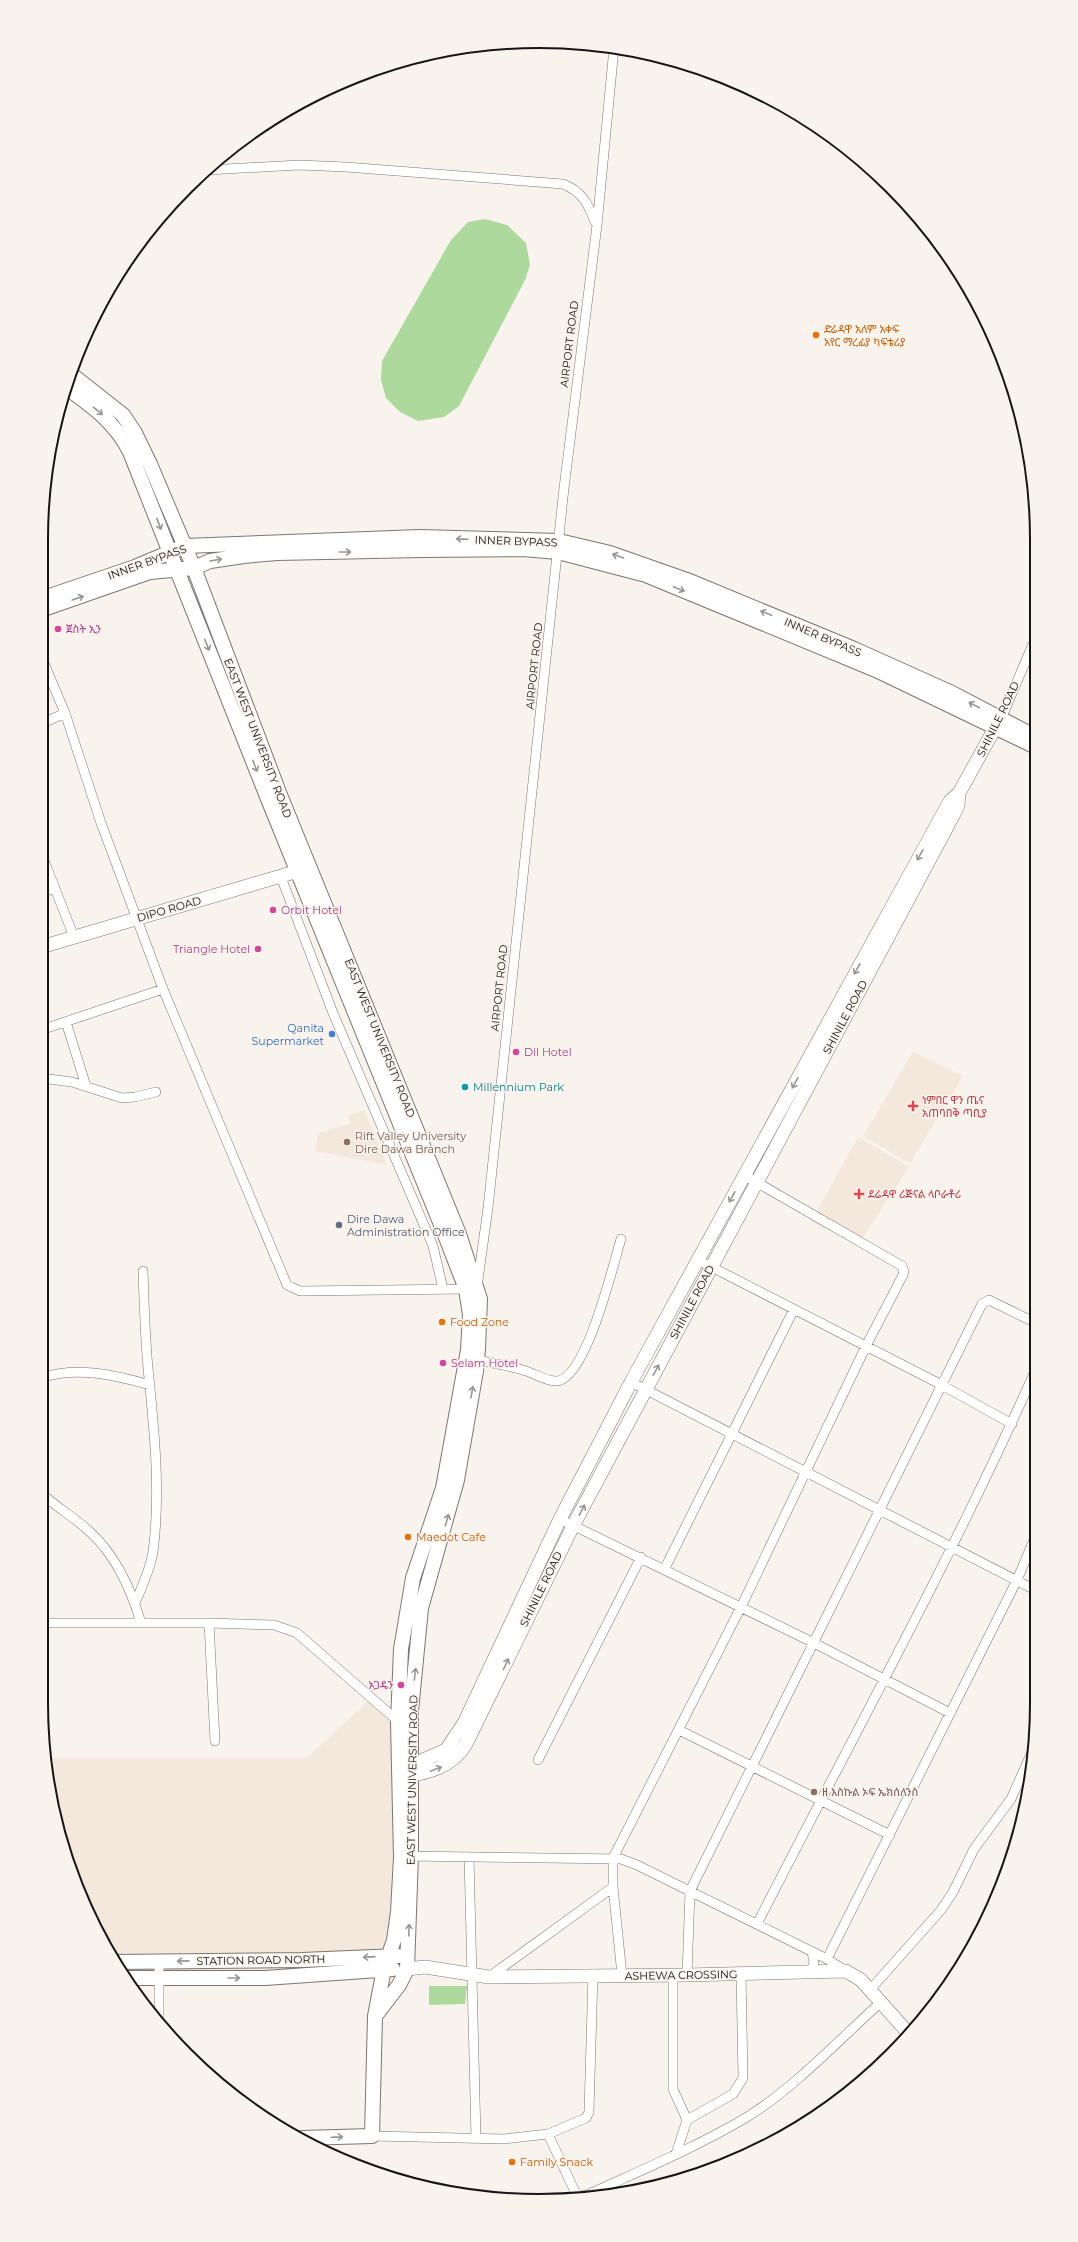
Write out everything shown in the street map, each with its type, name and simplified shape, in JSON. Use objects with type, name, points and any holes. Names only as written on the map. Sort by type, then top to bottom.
[{"type":"main road","name":"EAST WEST UNIVERSITY ROAD","points":[[75,377],[113,406],[135,433],[194,568],[280,795],[304,870]]},
{"type":"main road","name":"EAST WEST UNIVERSITY ROAD","points":[[71,391],[102,414],[115,428],[128,447],[177,569],[343,965],[459,1234],[472,1288],[480,1299],[457,1480],[421,1608],[420,1624],[404,1725]]},
{"type":"main road","name":"INNER BYPASS","points":[[48,597],[135,567],[185,546],[420,538],[558,547],[646,575],[878,666],[999,723],[1030,735]]},
{"type":"main road","name":"INNER BYPASS","points":[[48,608],[150,572],[194,568],[210,561],[278,552],[558,547]]},
{"type":"main road","name":"INNER BYPASS","points":[[999,723],[1030,743]]},
{"type":"main road","name":"EAST WEST UNIVERSITY ROAD","points":[[408,1963],[404,1725],[401,1649],[413,1578],[443,1488],[472,1359]]},
{"type":"main road","points":[[405,1622],[420,1624]]},
{"type":"main road","name":"EAST WEST UNIVERSITY ROAD","points":[[372,2136],[375,2016],[384,1969],[391,1955],[406,1856]]},
{"type":"main road","name":"STATION ROAD NORTH","points":[[122,1962],[302,1960],[391,1955],[408,1963]]},
{"type":"main road","points":[[375,2016],[399,1985],[408,1963]]},
{"type":"main road","name":"STATION ROAD NORTH","points":[[132,1978],[265,1978],[384,1969],[408,1963]]},
{"type":"main road","points":[[312,2138],[372,2136]]},
{"type":"street","name":"AIRPORT ROAD","points":[[472,1288],[488,1208],[558,547],[597,226],[613,54]]},
{"type":"street","points":[[215,170],[299,165],[346,167],[563,184],[573,188],[584,198],[597,226]]},
{"type":"street","name":"SHINILE ROAD","points":[[405,1770],[446,1750],[464,1723],[560,1519],[631,1382],[950,801],[959,793],[999,723],[1030,651]]},
{"type":"street","points":[[48,673],[64,713],[101,823],[138,918],[163,989],[287,1285],[300,1290],[472,1288]]},
{"type":"street","points":[[48,721],[64,713]]},
{"type":"street","name":"SHINILE ROAD","points":[[405,1770],[440,1768],[459,1756],[478,1724],[527,1617],[574,1524],[954,814],[958,806],[959,793]]},
{"type":"street","points":[[48,870],[74,937]]},
{"type":"street","name":"DIPO ROAD","points":[[48,945],[304,870]]},
{"type":"street","points":[[281,877],[333,1013],[433,1246],[443,1289]]},
{"type":"street","points":[[48,890],[55,888]]},
{"type":"street","points":[[48,1028],[163,989]]},
{"type":"street","points":[[66,1022],[86,1086]]},
{"type":"street","points":[[48,1079],[72,1082],[122,1098],[135,1098],[156,1092]]},
{"type":"street","points":[[622,1975],[613,1888],[612,1858],[741,1607],[866,1346],[903,1275],[903,1268],[744,1175]]},
{"type":"street","points":[[472,1359],[525,1370],[549,1380],[559,1380],[566,1377],[583,1352],[594,1328],[622,1239]]},
{"type":"street","points":[[698,1260],[940,1384],[1012,1424]]},
{"type":"street","points":[[135,1603],[146,1579],[153,1553],[156,1510],[155,1420],[150,1385],[143,1271]]},
{"type":"street","points":[[687,1975],[690,1891],[812,1642],[880,1509],[940,1384],[982,1304],[985,1301],[989,1300],[1030,1319]]},
{"type":"street","points":[[665,1568],[794,1309]]},
{"type":"street","points":[[48,1376],[56,1373],[75,1372],[117,1375],[150,1385]]},
{"type":"street","points":[[631,1382],[1030,1587]]},
{"type":"street","points":[[757,1924],[951,1546],[1012,1424],[1030,1383]]},
{"type":"street","points":[[48,1499],[97,1539],[124,1578],[135,1603],[141,1623]]},
{"type":"street","points":[[560,1519],[574,1524],[641,1556],[812,1642],[883,1680],[950,1712]]},
{"type":"street","points":[[827,1959],[1017,1580],[1030,1549]]},
{"type":"street","points":[[538,1760],[641,1556]]},
{"type":"street","points":[[48,1623],[209,1623],[274,1625],[297,1633],[404,1725]]},
{"type":"street","points":[[209,1623],[215,1741]]},
{"type":"street","points":[[679,1730],[890,1835]]},
{"type":"street","points":[[870,1990],[940,1910],[953,1892],[974,1849],[1011,1800],[1026,1765]]},
{"type":"street","points":[[406,1856],[612,1858],[637,1865],[827,1959],[861,1980],[905,2030]]},
{"type":"street","points":[[470,1857],[476,2138]]},
{"type":"street","points":[[489,1977],[613,1888]]},
{"type":"street","points":[[811,1972],[814,1962],[812,1952]]},
{"type":"street","points":[[158,1961],[159,2014]]},
{"type":"street","name":"ASHEWA CROSSING","points":[[408,1963],[489,1977],[593,1974],[687,1975],[846,1971]]},
{"type":"street","points":[[372,2136],[504,2138],[548,2134],[586,2118],[589,2112],[593,1974]]},
{"type":"street","points":[[687,2120],[734,2094],[743,2078],[741,1974]]},
{"type":"street","points":[[673,1975],[673,2089],[687,2120],[676,2154]]},
{"type":"street","points":[[596,2191],[676,2154],[721,2131],[764,2105],[881,2002]]},
{"type":"street","points":[[548,2134],[575,2193]]},
{"type":"shaded area","name":"ነምበር ዋን ጤና አጠባበቅ ጣቢያ","points":[[913,1052],[963,1076],[910,1163],[863,1136]]},
{"type":"shaded area","name":"Rift Valley University Dire Dawa Branch","points":[[364,1110],[387,1165],[315,1151],[318,1133],[350,1124],[348,1116]]},
{"type":"shaded area","name":"ደሬዳዋ ሪጅናል ላቦራቶሪ","points":[[858,1137],[909,1167],[860,1242],[811,1222]]},
{"type":"shaded area","points":[[374,1696],[399,1718],[395,1977],[136,1983],[114,1948],[85,1891],[74,1861],[57,1799],[51,1758],[307,1758]]},
{"type":"green space","points":[[485,219],[507,225],[526,243],[530,265],[525,280],[459,406],[444,417],[418,421],[400,412],[386,398],[381,380],[382,361],[451,240],[468,222]]},
{"type":"green space","points":[[429,1986],[467,1986],[465,2004],[429,2005]]},
{"type":"place","name":"ድሬዳዋ አለም አቀፍ አየር ማረፊያ ካፍቴሪያ","points":[[816,335]]},
{"type":"place","name":"ጀስት ኢን","points":[[58,629]]},
{"type":"place","name":"Orbit Hotel","points":[[273,910]]},
{"type":"place","name":"Triangle Hotel","points":[[258,949]]},
{"type":"place","name":"Qanita Supermarket","points":[[332,1034]]},
{"type":"place","name":"Dil Hotel","points":[[516,1052]]},
{"type":"place","name":"Millennium Park","points":[[465,1087]]},
{"type":"place","name":"ነምበር ዋን ጤና አጠባበቅ ጣቢያ","points":[[913,1106]]},
{"type":"place","name":"Rift Valley University Dire Dawa Branch","points":[[347,1142]]},
{"type":"place","name":"ደሬዳዋ ሪጅናል ላቦራቶሪ","points":[[859,1194]]},
{"type":"place","name":"Dire Dawa Administration Office","points":[[339,1225]]},
{"type":"place","name":"Food Zone","points":[[442,1322]]},
{"type":"place","name":"Selam Hotel","points":[[443,1363]]},
{"type":"place","name":"Maedot Cafe","points":[[408,1537]]},
{"type":"place","name":"ኦጋዴን","points":[[401,1685]]},
{"type":"place","name":"ዘ እስኩል ኦፍ ኤክሰለንስ","points":[[814,1792]]},
{"type":"place","name":"Family Snack","points":[[512,2162]]}]
